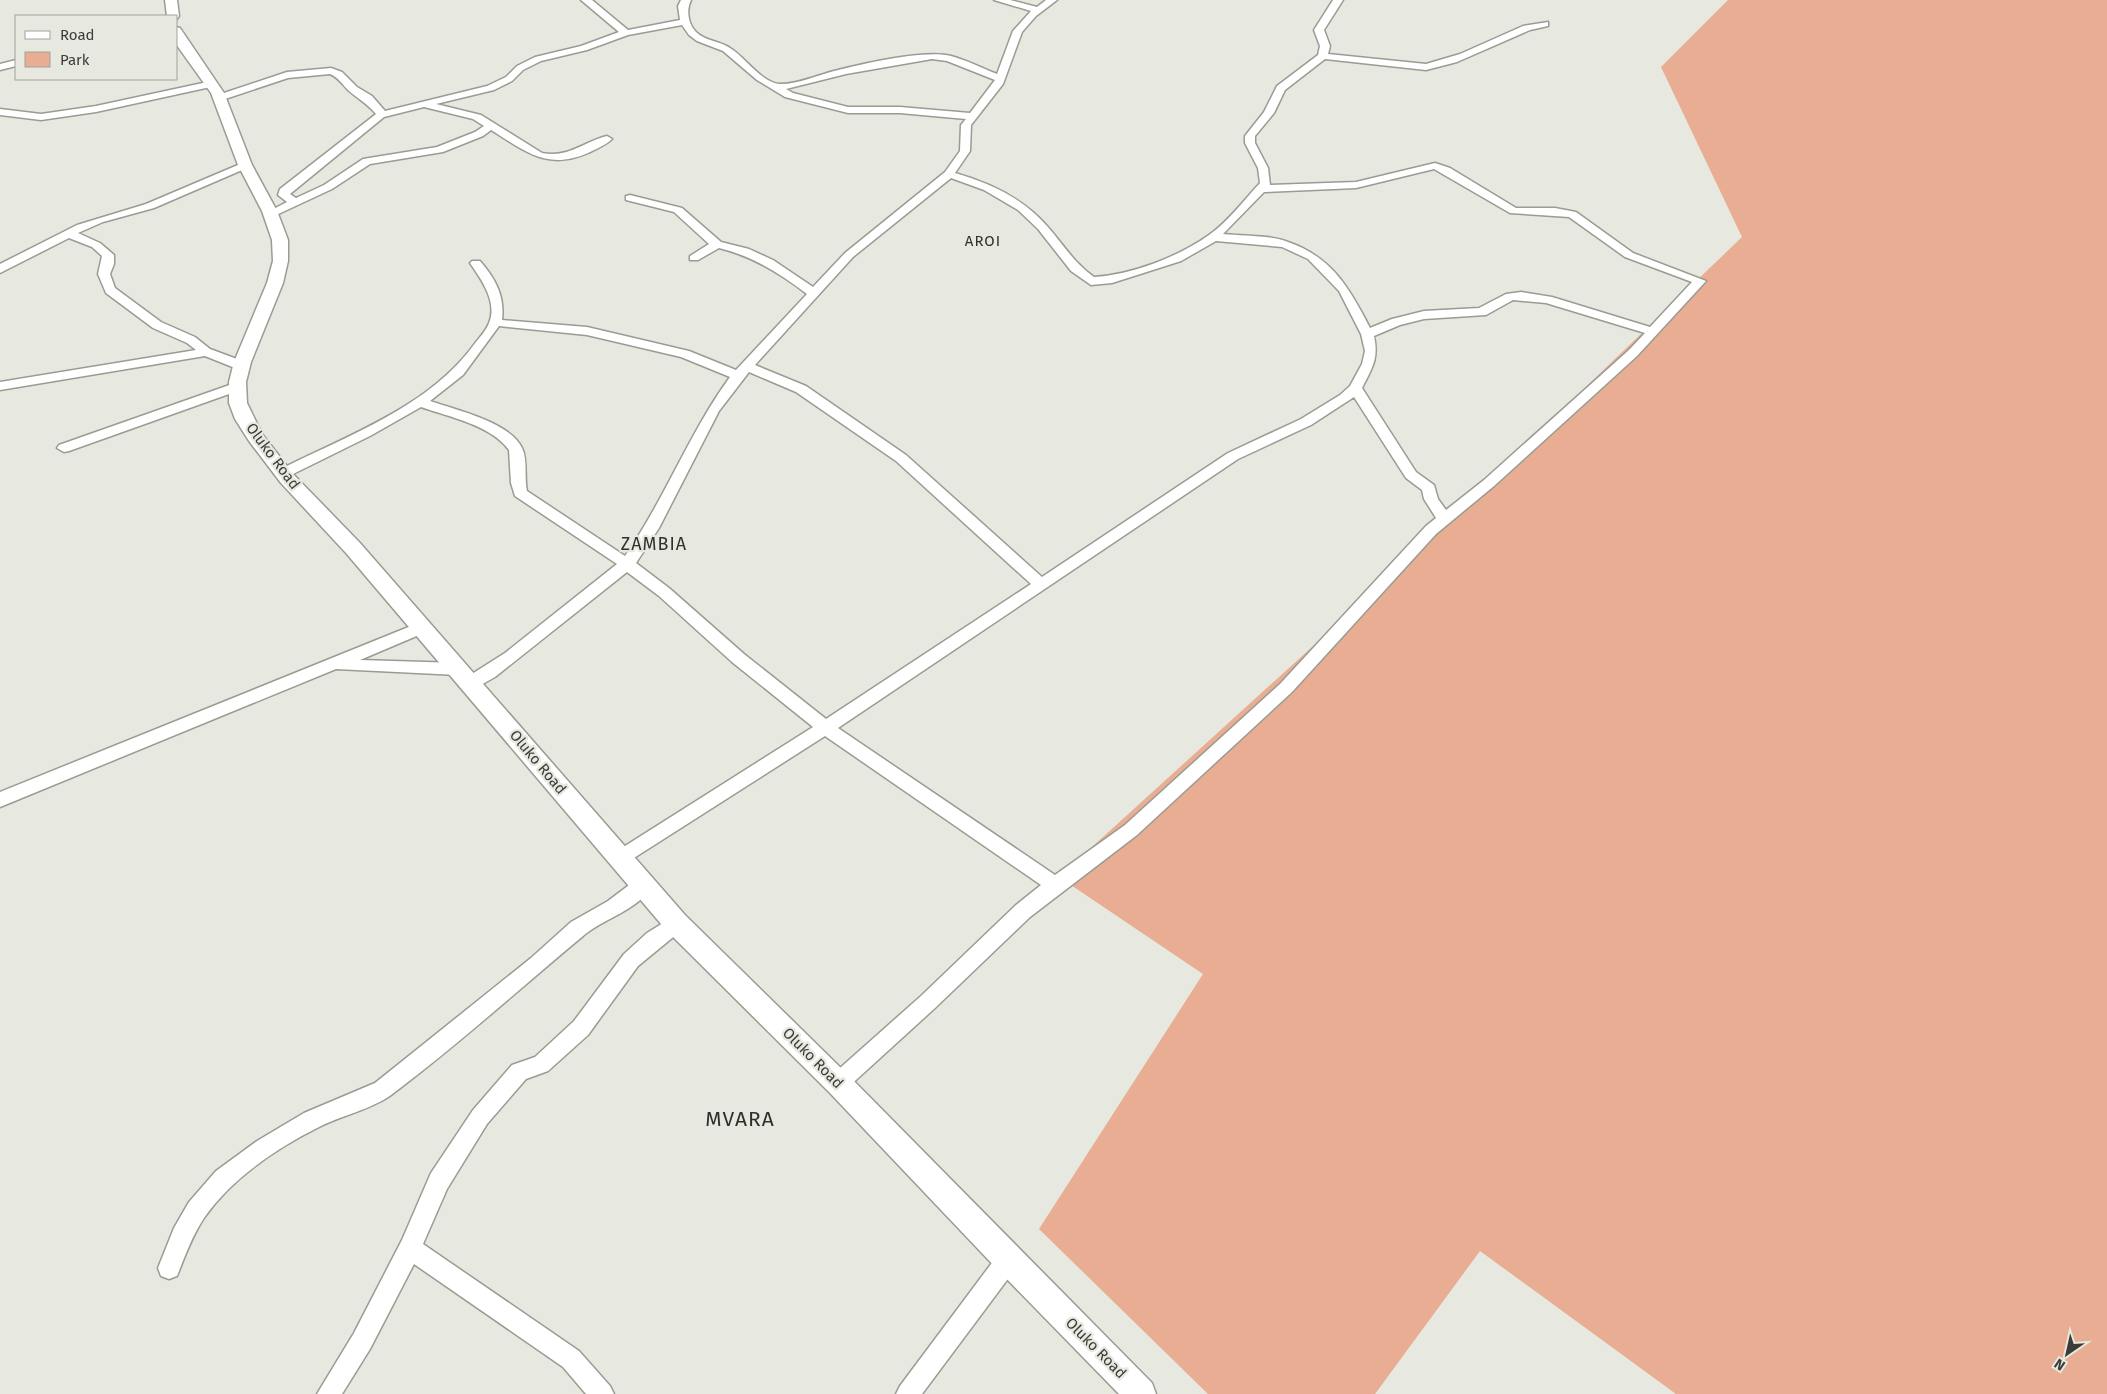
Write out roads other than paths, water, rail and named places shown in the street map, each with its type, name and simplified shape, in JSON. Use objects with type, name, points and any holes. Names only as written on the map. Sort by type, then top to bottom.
[{"type":"main road","points":[[171,0],[173,15]]},
{"type":"main road","name":"Oluko Road","points":[[178,34],[195,64],[215,91],[246,165],[277,228],[281,255],[263,314],[240,364],[238,404],[252,433],[284,473],[464,676],[676,922],[838,1083],[1008,1260],[1141,1394]]},
{"type":"street","points":[[586,0],[626,34]]},
{"type":"street","points":[[686,0],[683,6],[685,22],[692,32],[700,39],[726,49],[760,78],[790,94],[848,110],[900,110],[971,116]]},
{"type":"street","points":[[999,0],[1033,6],[1052,0]]},
{"type":"street","points":[[949,174],[1006,196],[1040,225],[1068,262],[1091,281],[1108,280],[1177,258],[1214,237],[1262,189],[1267,180],[1250,143],[1250,136],[1269,113],[1281,88],[1323,56],[1325,46],[1319,30],[1338,0]]},
{"type":"street","points":[[331,666],[361,664],[464,676],[489,673],[627,564],[652,528],[690,451],[713,410],[743,371],[849,255],[949,174],[964,151],[964,138],[971,116],[991,94],[1018,31],[1033,6]]},
{"type":"street","points":[[295,203],[284,195],[284,191],[382,114],[390,114],[422,104],[490,88],[509,80],[520,68],[538,58],[584,48],[626,34],[685,22]]},
{"type":"street","points":[[1323,56],[1366,62],[1426,67],[1436,66],[1484,47],[1524,27],[1545,24]]},
{"type":"street","points":[[776,87],[794,85],[845,71],[932,56],[949,58],[999,78]]},
{"type":"street","points":[[0,67],[15,63]]},
{"type":"street","points":[[0,123],[215,91],[286,75],[331,71],[339,74],[353,89],[368,98],[382,114]]},
{"type":"street","points":[[422,104],[466,113],[547,158],[567,158],[607,139]]},
{"type":"street","points":[[0,112],[41,118]]},
{"type":"street","points":[[270,214],[328,187],[367,161],[439,150],[479,134],[490,126]]},
{"type":"street","points":[[0,269],[67,233],[99,220],[150,206],[246,165]]},
{"type":"street","points":[[838,1083],[928,1002],[1023,911],[1055,885],[1080,869],[1131,830],[1286,688],[1444,519],[1489,482],[1633,353],[1700,281],[1629,255],[1611,244],[1586,222],[1572,214],[1556,211],[1514,211],[1446,170],[1434,166],[1356,185],[1262,189]]},
{"type":"street","points":[[630,198],[678,210],[717,244],[754,254],[774,264],[813,294]]},
{"type":"street","points":[[67,233],[96,245],[108,255],[104,280],[110,290],[121,300],[157,325],[190,340],[206,352],[240,364]]},
{"type":"street","points":[[620,858],[825,728],[1233,456],[1306,422],[1345,398],[1355,388],[1368,364],[1371,351],[1367,334],[1344,288],[1312,258],[1284,244],[1214,237]]},
{"type":"street","points":[[694,258],[717,244]]},
{"type":"street","points":[[284,473],[420,402],[444,385],[467,362],[496,322],[498,312],[490,280],[476,263]]},
{"type":"street","points":[[1367,334],[1396,322],[1424,314],[1482,312],[1510,297],[1521,296],[1548,300],[1654,332]]},
{"type":"street","points":[[496,322],[511,325],[587,331],[685,354],[802,389],[901,458],[1042,585]]},
{"type":"street","points":[[0,386],[206,352]]},
{"type":"street","points":[[64,448],[238,386]]},
{"type":"street","points":[[1355,388],[1402,464],[1411,475],[1429,488],[1431,499],[1444,519]]},
{"type":"street","points":[[420,402],[492,429],[512,442],[516,451],[517,480],[520,493],[627,564],[664,592],[738,658],[844,743],[1055,885]]},
{"type":"street","points":[[0,800],[421,628]]},
{"type":"street","points":[[169,1268],[182,1236],[197,1210],[224,1179],[264,1148],[311,1120],[382,1090],[538,964],[578,928],[614,907],[643,885]]},
{"type":"street","points":[[328,1394],[362,1341],[410,1248],[439,1181],[480,1117],[502,1089],[519,1072],[541,1064],[554,1055],[591,1018],[631,960],[676,922]]},
{"type":"street","points":[[410,1248],[571,1359],[602,1394]]},
{"type":"street","points":[[908,1394],[1008,1260]]},
{"type":"district","name":"AROI","points":[[983,241]]},
{"type":"district","name":"ZAMBIA","points":[[654,544]]},
{"type":"district","name":"MVARA","points":[[740,1119]]}]
